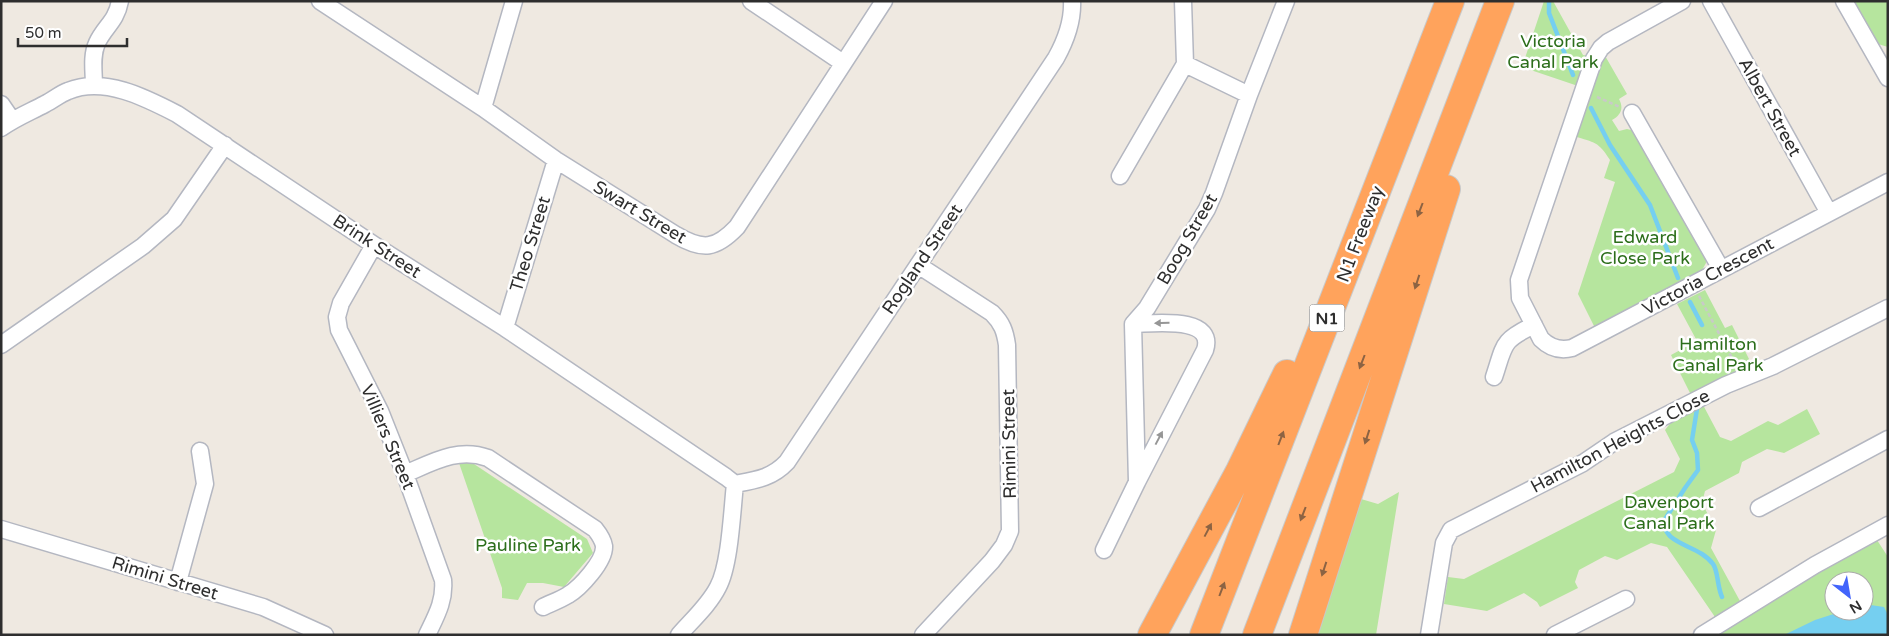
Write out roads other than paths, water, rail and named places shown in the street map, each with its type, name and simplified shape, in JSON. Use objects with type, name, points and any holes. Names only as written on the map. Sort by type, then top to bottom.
[{"type":"highway","name":"N1 Freeway","points":[[1204,635],[1450,1]]},
{"type":"highway","points":[[1257,635],[1501,1]]},
{"type":"highway","points":[[1303,635],[1469,118],[1501,1]]},
{"type":"highway","points":[[1152,635],[1240,471],[1274,402],[1314,317],[1367,190],[1432,48]]},
{"type":"street","points":[[94,86],[95,49],[101,36],[116,15],[120,1]]},
{"type":"street","name":"Swart Street","points":[[320,1],[483,108],[556,160],[689,243],[702,247],[715,245],[726,239],[737,227],[884,1]]},
{"type":"street","points":[[483,108],[514,1]]},
{"type":"street","points":[[751,1],[843,63]]},
{"type":"street","name":"Rogland Street","points":[[735,484],[765,478],[787,462],[1062,47],[1071,22],[1072,1]]},
{"type":"street","points":[[1120,176],[1185,64],[1184,1]]},
{"type":"street","name":"Boog Street","points":[[1133,324],[1147,308],[1207,209],[1286,1]]},
{"type":"street","name":"Victoria Crescent","points":[[1682,1],[1601,48],[1594,59],[1519,280],[1520,298],[1545,343],[1556,349],[1567,349],[1888,182]]},
{"type":"street","name":"Albert Street","points":[[1710,1],[1829,212]]},
{"type":"street","points":[[1844,1],[1883,60],[1888,78]]},
{"type":"street","points":[[1185,64],[1249,95]]},
{"type":"street","name":"Brink Street","points":[[7,124],[69,91],[94,86],[132,93],[157,104],[177,114],[374,245],[505,328],[726,476],[735,484]]},
{"type":"street","points":[[1,104],[7,124]]},
{"type":"street","points":[[1632,113],[1721,270]]},
{"type":"street","points":[[1,345],[144,246],[161,232],[174,219],[225,145]]},
{"type":"street","name":"Theo Street","points":[[505,328],[556,160]]},
{"type":"street","name":"Villiers Street","points":[[374,245],[341,303],[337,317],[339,330],[380,411],[443,580],[444,592],[441,605],[427,635]]},
{"type":"street","name":"Rimini Street","points":[[918,265],[992,313],[1001,322],[1006,332],[1010,530],[1004,545],[992,561],[923,635]]},
{"type":"street","name":"Hamilton Heights Close","points":[[1430,635],[1444,543],[1451,530],[1582,463],[1614,442],[1710,393],[1782,362],[1888,308]]},
{"type":"street","points":[[1104,550],[1208,342],[1200,330],[1186,323],[1133,324],[1137,482]]},
{"type":"street","points":[[1494,377],[1506,343],[1512,336],[1534,325]]},
{"type":"street","points":[[1759,508],[1887,441]]},
{"type":"street","points":[[178,582],[205,484],[200,451]]},
{"type":"street","points":[[405,474],[443,458],[475,453],[488,458],[595,529],[604,545],[603,555],[598,565],[569,594],[543,607]]},
{"type":"street","points":[[678,635],[710,600],[724,573],[735,484]]},
{"type":"street","points":[[1702,635],[1815,565],[1888,526]]},
{"type":"street","name":"Rimini Street","points":[[1,529],[263,607],[326,635]]},
{"type":"street","points":[[1555,635],[1626,599]]},
{"type":"water","points":[[1874,606],[1884,607],[1888,615],[1888,635],[1784,635],[1824,617],[1824,621],[1874,621]]},
{"type":"waterway","points":[[1549,1],[1549,13],[1573,75]]},
{"type":"waterway","points":[[1591,108],[1610,145],[1650,205],[1678,278]]},
{"type":"waterway","points":[[1690,302],[1702,325]]},
{"type":"waterway","points":[[1697,409],[1692,440],[1697,453],[1698,470],[1662,524],[1671,537],[1709,559],[1716,570],[1722,597]]},
{"type":"park label","name":"Victoria Canal Park","points":[[1553,51]]},
{"type":"park label","name":"Edward Close Park","points":[[1645,247]]},
{"type":"park label","name":"Hamilton Canal Park","points":[[1718,354]]},
{"type":"park label","name":"Davenport Canal Park","points":[[1669,512]]},
{"type":"park label","name":"Pauline Park","points":[[528,545]]}]
